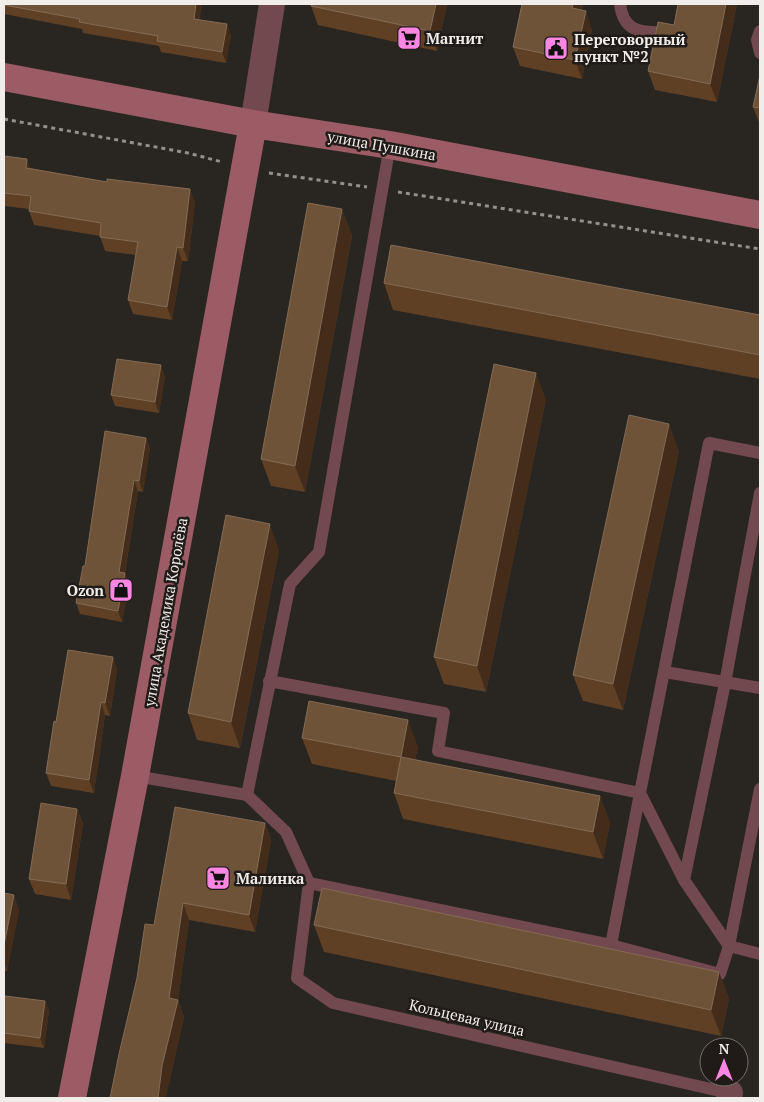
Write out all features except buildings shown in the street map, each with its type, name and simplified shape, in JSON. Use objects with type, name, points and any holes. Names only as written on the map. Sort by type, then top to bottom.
[{"type":"street","points":[[253,124],[272,4]]},
{"type":"street","name":"улица Пушкина","points":[[4,77],[253,124],[390,145],[760,215]]},
{"type":"street","name":"улица Академика Королёва","points":[[72,1098],[135,776],[253,124]]},
{"type":"lane","points":[[620,4],[628,24],[641,33],[661,32]]},
{"type":"lane","points":[[760,31],[757,40],[760,53]]},
{"type":"lane","points":[[247,796],[290,584],[319,552],[390,145]]},
{"type":"lane","points":[[611,945],[709,443],[760,453]]},
{"type":"lane","points":[[684,880],[725,683],[760,494]]},
{"type":"lane","points":[[665,672],[760,688]]},
{"type":"lane","points":[[269,681],[444,713],[438,751],[640,793]]},
{"type":"lane","points":[[135,776],[247,796],[286,832],[309,883],[611,945],[720,974],[729,946],[760,789]]},
{"type":"lane","points":[[640,793],[684,880],[729,946],[760,954]]},
{"type":"lane","name":"Кольцевая улица","points":[[309,883],[297,978],[333,1003],[734,1096]]},
{"type":"place","name":"Магнит","points":[[409,38]]},
{"type":"place","name":"Переговорный пункт №2","points":[[556,48]]},
{"type":"place","name":"Ozon","points":[[121,590]]},
{"type":"place","name":"Малинка","points":[[218,878]]}]
